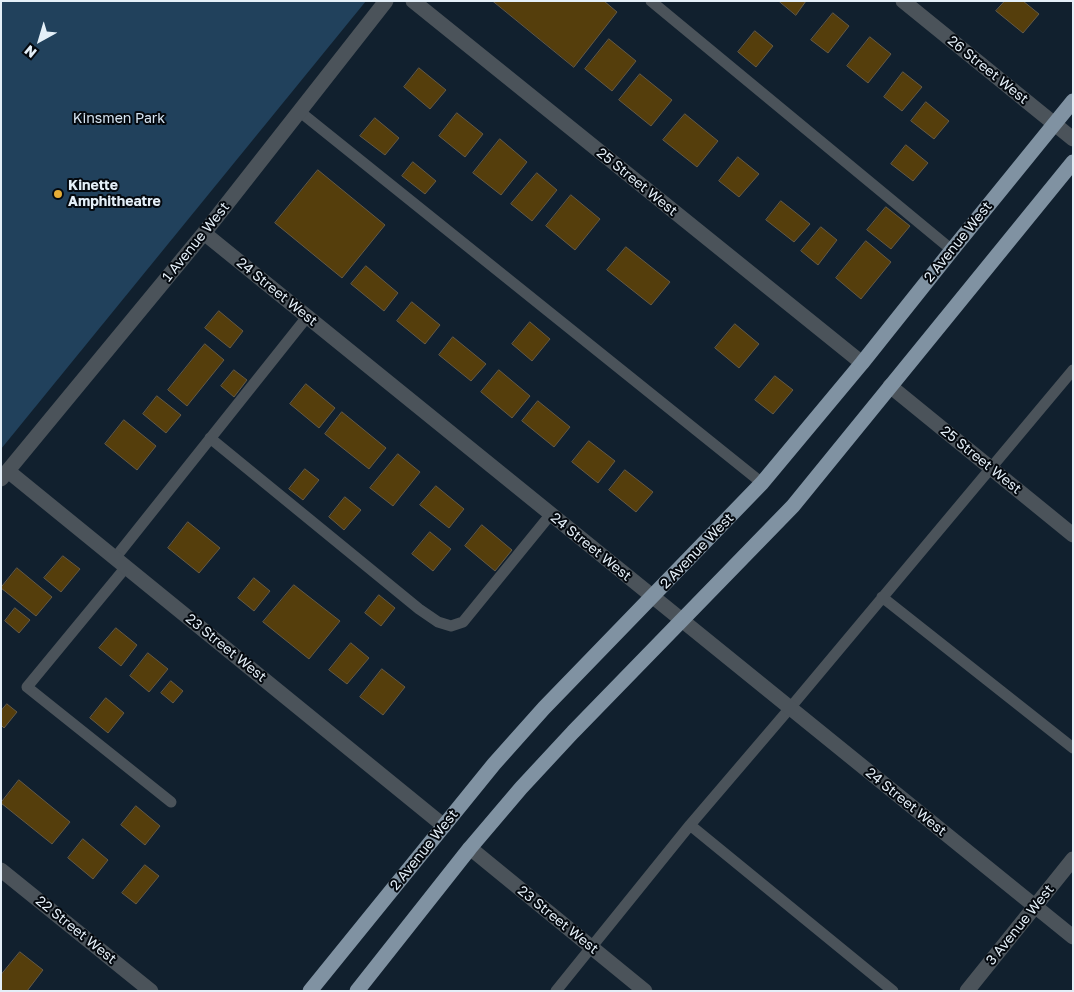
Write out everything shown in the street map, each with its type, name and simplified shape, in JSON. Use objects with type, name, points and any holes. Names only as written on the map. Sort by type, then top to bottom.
[{"type":"highway","name":"2 Avenue West","points":[[310,991],[494,764],[544,708],[762,483],[862,363],[1073,101]]},
{"type":"highway","points":[[356,991],[470,848],[534,774],[793,506],[1073,162]]},
{"type":"street","name":"1 Avenue West","points":[[5,475],[204,232],[386,1]]},
{"type":"street","name":"25 Street West","points":[[414,1],[862,363]]},
{"type":"street","name":"26 Street West","points":[[903,1],[1073,138]]},
{"type":"street","name":"24 Street West","points":[[204,232],[1073,937]]},
{"type":"street","name":"25 Street West","points":[[890,386],[1073,535]]},
{"type":"street","name":"23 Street West","points":[[5,475],[121,562],[444,826]]},
{"type":"street","name":"23 Street West","points":[[470,848],[645,991]]},
{"type":"street","name":"3 Avenue West","points":[[967,991],[1073,859]]},
{"type":"street","name":"22 Street West","points":[[1,870],[151,991]]},
{"type":"lane","points":[[651,1],[952,250]]},
{"type":"lane","points":[[300,111],[762,483]]},
{"type":"lane","points":[[170,802],[26,687],[121,562],[210,438],[307,316]]},
{"type":"lane","points":[[556,991],[690,825],[1073,370]]},
{"type":"lane","points":[[210,438],[419,608],[438,622],[451,626],[463,622],[551,514]]},
{"type":"lane","points":[[882,597],[1073,748]]},
{"type":"lane","points":[[690,825],[893,991]]},
{"type":"green space","name":"Kinsmen Park","points":[[1,1],[366,1],[1,449]]},
{"type":"building","points":[[493,1],[604,1],[617,12],[574,67]]},
{"type":"building","points":[[779,1],[806,1],[796,15]]},
{"type":"building","points":[[1005,1],[1023,1],[1039,14],[1023,33],[996,11]]},
{"type":"building","points":[[833,13],[849,26],[828,53],[811,40]]},
{"type":"building","points":[[755,31],[773,46],[756,67],[738,52]]},
{"type":"building","points":[[870,37],[891,54],[868,83],[847,66]]},
{"type":"building","points":[[609,39],[636,61],[612,91],[585,69]]},
{"type":"building","points":[[419,68],[446,90],[430,109],[404,87]]},
{"type":"building","points":[[903,72],[922,87],[902,111],[884,97]]},
{"type":"building","points":[[640,74],[672,100],[651,126],[619,100]]},
{"type":"building","points":[[926,102],[949,121],[934,139],[911,121]]},
{"type":"building","points":[[457,113],[483,134],[465,157],[439,136]]},
{"type":"building","points":[[685,114],[718,141],[697,167],[663,140]]},
{"type":"building","points":[[375,118],[399,138],[385,155],[360,136]]},
{"type":"building","points":[[500,139],[527,162],[501,195],[473,173]]},
{"type":"building","points":[[906,145],[928,163],[913,181],[891,164]]},
{"type":"building","points":[[738,157],[759,174],[739,197],[719,181]]},
{"type":"building","points":[[413,162],[436,181],[425,194],[402,176]]},
{"type":"building","points":[[318,170],[385,225],[342,278],[275,223]]},
{"type":"building","points":[[537,173],[557,190],[532,221],[511,204]]},
{"type":"building","points":[[571,195],[600,219],[575,250],[546,226]]},
{"type":"building","points":[[781,201],[810,224],[794,242],[766,220]]},
{"type":"building","points":[[886,207],[910,226],[891,249],[867,230]]},
{"type":"building","points":[[821,227],[837,240],[818,265],[801,251]]},
{"type":"building","points":[[866,241],[891,262],[861,299],[836,278]]},
{"type":"building","points":[[626,247],[670,282],[651,305],[607,270]]},
{"type":"building","points":[[366,266],[398,293],[384,311],[351,284]]},
{"type":"building","points":[[412,302],[440,325],[425,344],[397,321]]},
{"type":"building","points":[[219,311],[243,331],[230,348],[205,328]]},
{"type":"building","points":[[530,322],[550,339],[532,361],[512,344]]},
{"type":"building","points":[[735,324],[759,344],[739,368],[715,348]]},
{"type":"building","points":[[453,337],[486,364],[471,381],[439,355]]},
{"type":"building","points":[[205,344],[224,360],[187,406],[168,390]]},
{"type":"building","points":[[234,370],[247,380],[234,397],[221,386]]},
{"type":"building","points":[[499,370],[530,396],[512,418],[481,392]]},
{"type":"building","points":[[775,376],[793,390],[773,414],[755,400]]},
{"type":"building","points":[[306,384],[335,408],[319,428],[290,404]]},
{"type":"building","points":[[157,396],[181,415],[166,433],[143,414]]},
{"type":"building","points":[[538,401],[570,427],[554,447],[522,421]]},
{"type":"building","points":[[342,412],[386,448],[369,469],[325,434]]},
{"type":"building","points":[[124,420],[156,446],[137,470],[105,444]]},
{"type":"building","points":[[589,441],[615,461],[598,483],[572,462]]},
{"type":"building","points":[[398,454],[420,472],[393,506],[370,488]]},
{"type":"building","points":[[305,469],[319,480],[303,500],[289,489]]},
{"type":"building","points":[[625,470],[653,492],[636,512],[609,490]]},
{"type":"building","points":[[436,486],[464,509],[449,528],[420,505]]},
{"type":"building","points":[[345,497],[361,510],[344,530],[329,517]]},
{"type":"building","points":[[188,522],[220,548],[199,573],[168,548]]},
{"type":"building","points":[[482,525],[512,550],[495,571],[465,546]]},
{"type":"building","points":[[430,532],[451,549],[433,571],[412,554]]},
{"type":"building","points":[[63,556],[80,569],[61,592],[44,578]]},
{"type":"building","points":[[17,568],[52,597],[36,616],[1,588]]},
{"type":"building","points":[[254,578],[270,591],[254,611],[238,598]]},
{"type":"building","points":[[294,585],[340,621],[309,659],[263,622]]},
{"type":"building","points":[[379,595],[395,608],[381,626],[365,613]]},
{"type":"building","points":[[15,608],[30,620],[19,633],[5,621]]},
{"type":"building","points":[[116,628],[137,645],[121,666],[99,648]]},
{"type":"building","points":[[351,643],[369,658],[347,684],[329,670]]},
{"type":"building","points":[[148,653],[168,669],[149,692],[130,676]]},
{"type":"building","points":[[382,669],[405,687],[383,715],[360,697]]},
{"type":"building","points":[[171,681],[183,691],[173,703],[161,693]]},
{"type":"building","points":[[106,698],[124,713],[108,733],[90,718]]},
{"type":"building","points":[[7,704],[17,712],[4,728],[1,725],[1,711]]},
{"type":"building","points":[[19,780],[70,822],[52,844],[1,803]]},
{"type":"building","points":[[136,806],[160,826],[145,845],[121,825]]},
{"type":"building","points":[[83,839],[108,860],[93,879],[68,858]]},
{"type":"building","points":[[145,865],[159,876],[136,904],[122,893]]},
{"type":"building","points":[[20,952],[43,970],[27,991],[3,991],[1,989],[1,975]]},
{"type":"place","name":"Kinette Amphitheatre","points":[[58,194]]}]
